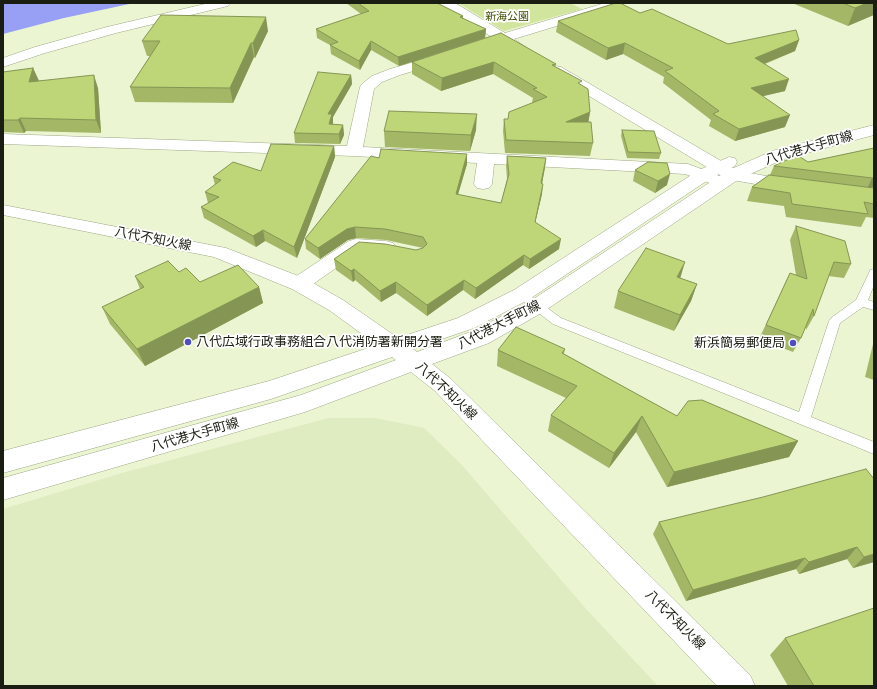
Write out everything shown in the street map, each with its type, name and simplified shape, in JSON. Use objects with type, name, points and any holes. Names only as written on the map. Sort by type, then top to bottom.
[{"type":"street","points":[[3,63],[40,50],[105,32],[224,3]]},
{"type":"street","points":[[446,3],[541,61],[719,174]]},
{"type":"street","points":[[481,45],[618,3]]},
{"type":"street","points":[[354,151],[367,87],[377,79],[395,72],[453,54]]},
{"type":"street","name":"八代港大手町線","points":[[3,489],[305,403],[481,337],[529,301],[762,147],[874,117]]},
{"type":"street","name":"八代港大手町線","points":[[719,174],[778,155],[874,130]]},
{"type":"street","points":[[3,139],[354,151],[688,169],[806,188]]},
{"type":"street","points":[[483,184],[486,158]]},
{"type":"street","name":"八代不知火線","points":[[3,210],[219,252],[300,284],[336,305],[416,362],[443,385],[739,686]]},
{"type":"street","points":[[300,284],[356,245],[386,247],[401,250]]},
{"type":"street","name":"八代港大手町線","points":[[3,462],[271,390],[529,301]]},
{"type":"lane","points":[[803,420],[835,321],[861,302],[874,273]]},
{"type":"lane","points":[[529,301],[557,321],[874,448]]},
{"type":"lane","points":[[861,302],[874,306]]},
{"type":"shaded area","points":[[329,418],[375,418],[424,428],[461,464],[587,610],[658,686],[3,686],[3,509],[122,473]]},
{"type":"green space","name":"新海公園","points":[[458,3],[570,3],[582,9],[504,31]]},
{"type":"water","points":[[3,3],[134,3],[64,18],[3,34]]},
{"type":"building","points":[[358,3],[437,3],[463,16],[460,17],[486,29],[398,57],[371,41],[359,61],[330,45],[338,42],[316,29],[369,11]]},
{"type":"building","points":[[620,3],[640,13],[652,9],[728,44],[796,30],[799,40],[755,58],[789,79],[751,88],[790,115],[739,129],[713,114],[719,111],[665,71],[673,68],[625,43],[608,48],[558,21]]},
{"type":"building","points":[[843,3],[867,3],[855,8]]},
{"type":"building","points":[[161,15],[266,17],[253,43],[251,43],[230,88],[130,87],[160,41],[142,41]]},
{"type":"building","points":[[501,33],[556,64],[552,65],[582,81],[578,83],[588,89],[590,112],[566,122],[591,122],[593,143],[506,140],[504,119],[508,119],[509,112],[547,97],[533,89],[537,88],[494,62],[442,78],[412,62]]},
{"type":"building","points":[[33,68],[29,82],[94,75],[96,120],[20,118],[18,120],[3,120],[3,72]]},
{"type":"building","points":[[318,72],[351,75],[328,114],[332,114],[329,124],[343,125],[339,134],[294,133]]},
{"type":"building","points":[[389,111],[477,114],[471,135],[384,131]]},
{"type":"building","points":[[622,130],[654,131],[661,153],[628,152]]},
{"type":"building","points":[[271,144],[334,146],[294,247],[263,230],[253,236],[201,207],[219,197],[205,192],[221,180],[213,177],[233,162],[261,171]]},
{"type":"building","points":[[874,148],[874,178],[774,166],[797,155],[808,162]]},
{"type":"building","points":[[381,149],[467,154],[456,194],[501,203],[509,174],[507,156],[546,158],[541,183],[543,184],[535,222],[561,239],[530,259],[524,255],[476,288],[464,280],[427,305],[396,282],[380,291],[354,269],[351,271],[334,259],[359,242],[385,244],[416,250],[423,248],[427,244],[423,237],[385,229],[355,227],[347,229],[318,248],[305,239],[371,156],[379,158]]},
{"type":"building","points":[[648,162],[667,163],[670,174],[658,181],[635,170]]},
{"type":"building","points":[[769,175],[874,188],[874,204],[864,202],[868,214],[792,204],[790,193],[752,187]]},
{"type":"building","points":[[796,226],[845,241],[851,264],[834,262],[814,316],[813,309],[801,338],[766,325],[790,273],[807,279]]},
{"type":"building","points":[[646,248],[685,262],[677,277],[697,284],[680,315],[618,291]]},
{"type":"building","points":[[168,261],[179,272],[186,268],[200,282],[238,265],[259,287],[137,349],[102,307],[144,287],[135,276]]},
{"type":"building","points":[[516,327],[565,349],[562,353],[677,416],[688,401],[702,400],[798,441],[674,472],[642,416],[614,453],[551,415],[577,386],[498,350]]},
{"type":"building","points":[[866,469],[874,479],[874,554],[864,557],[857,547],[809,562],[805,558],[693,590],[659,522],[763,497]]},
{"type":"building","points":[[874,608],[874,686],[814,686],[785,638]]},
{"type":"place","name":"八代広域行政事務組合八代消防署新開分署","points":[[188,342]]},
{"type":"place","name":"新浜簡易郵便局","points":[[793,343]]}]
